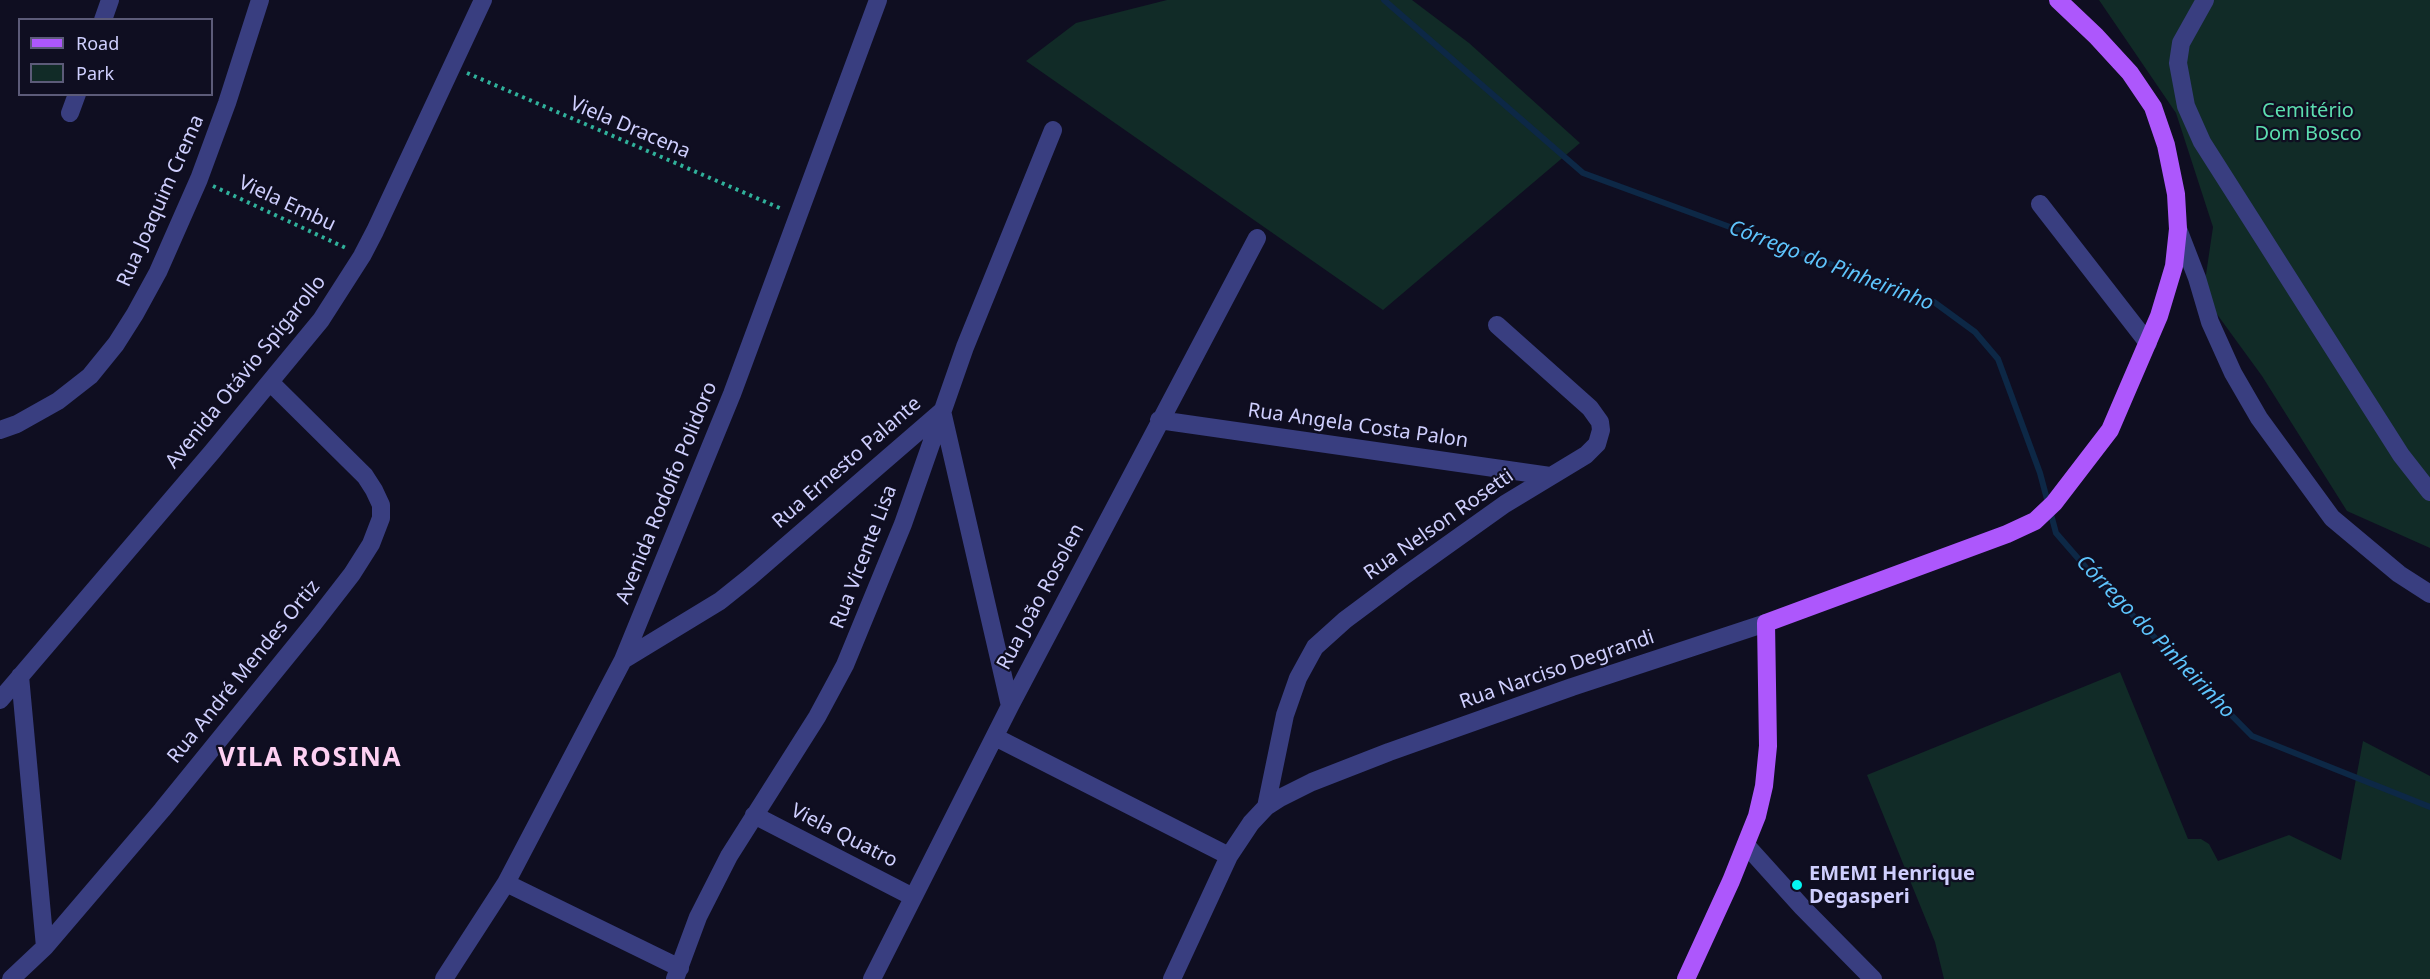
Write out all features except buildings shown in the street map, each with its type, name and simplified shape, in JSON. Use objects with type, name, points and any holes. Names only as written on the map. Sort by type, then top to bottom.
[{"type":"main road","points":[[2058,0],[2130,73],[2153,107],[2166,145],[2176,194],[2178,230],[2174,266],[2148,344]]},
{"type":"main road","name":"Rua Narciso Degrandi","points":[[1766,622],[2007,534],[2046,511],[2110,430],[2148,344]]},
{"type":"main road","points":[[1686,979],[1746,845],[1757,816],[1764,786],[1767,756],[1766,622]]},
{"type":"street","points":[[104,18],[110,0]]},
{"type":"street","name":"Rua Joaquim Crema","points":[[0,429],[17,424],[58,401],[90,376],[116,344],[158,272],[199,179],[227,104],[260,0]]},
{"type":"street","name":"Avenida Otávio Spigarollo","points":[[0,700],[271,383],[321,320],[362,256],[483,0]]},
{"type":"street","name":"Avenida Rodolfo Polidoro","points":[[444,979],[506,883],[623,660],[732,394],[878,0]]},
{"type":"street","points":[[2205,0],[2181,43],[2178,63],[2186,106],[2202,142],[2395,445],[2430,492]]},
{"type":"street","points":[[70,113],[75,96]]},
{"type":"street","name":"Rua Vicente Lisa","points":[[678,973],[708,895],[754,815],[818,717],[845,665],[903,524],[969,336],[1053,130]]},
{"type":"street","points":[[2040,204],[2148,344]]},
{"type":"street","points":[[2178,230],[2197,278],[2210,322],[2233,373],[2259,418],[2332,518],[2399,574],[2430,594]]},
{"type":"street","name":"Rua João Rosolen","points":[[872,979],[1010,706],[1257,238]]},
{"type":"street","name":"Rua Nelson Rosetti","points":[[1266,807],[1285,715],[1298,678],[1316,647],[1344,620],[1404,576],[1495,511],[1587,455],[1597,444],[1601,430],[1600,422],[1590,408],[1497,325]]},
{"type":"street","name":"Rua André Mendes Ortiz","points":[[11,979],[45,947],[162,810],[314,623],[352,574],[371,544],[381,518],[381,505],[374,490],[365,476],[271,383]]},
{"type":"street","name":"Rua Ernesto Palante","points":[[623,660],[720,601],[942,411],[1010,706]]},
{"type":"street","name":"Rua Angela Costa Palon","points":[[1159,420],[1550,476]]},
{"type":"street","name":"Rua Narciso Degrandi","points":[[1172,979],[1228,856],[1251,823],[1266,807],[1312,782],[1389,752],[1766,622]]},
{"type":"street","points":[[20,676],[45,947]]},
{"type":"street","points":[[994,737],[1228,856]]},
{"type":"street","name":"Viela Quatro","points":[[754,815],[913,897]]},
{"type":"street","points":[[1746,845],[1802,907],[1873,979]]},
{"type":"street","points":[[506,883],[678,973]]},
{"type":"path","name":"Viela Dracena","points":[[452,67],[797,216]]},
{"type":"path","name":"Viela Embu","points":[[199,179],[362,256]]},
{"type":"green space","points":[[1167,0],[1412,0],[1469,43],[1580,143],[1383,310],[1026,61],[1076,23]]},
{"type":"green space","name":"Cemitério Dom Bosco","points":[[2099,0],[2430,0],[2430,548],[2347,511],[2262,376],[2203,295],[2213,227],[2176,113]]},
{"type":"green space","points":[[2120,672],[2188,839],[2201,839],[2209,844],[2218,861],[2289,835],[2341,860],[2363,741],[2430,776],[2430,979],[1944,979],[1935,942],[1867,775]]},
{"type":"waterway","name":"Córrego do Pinheirinho","points":[[1384,0],[1583,173],[1934,302],[1975,332],[1998,359],[2040,473],[2056,533],[2089,571],[2252,736],[2430,807]]},
{"type":"place","name":"EMEMI Henrique Degasperi","points":[[1797,885]]},
{"type":"district","name":"VILA ROSINA","points":[[310,759]]}]
